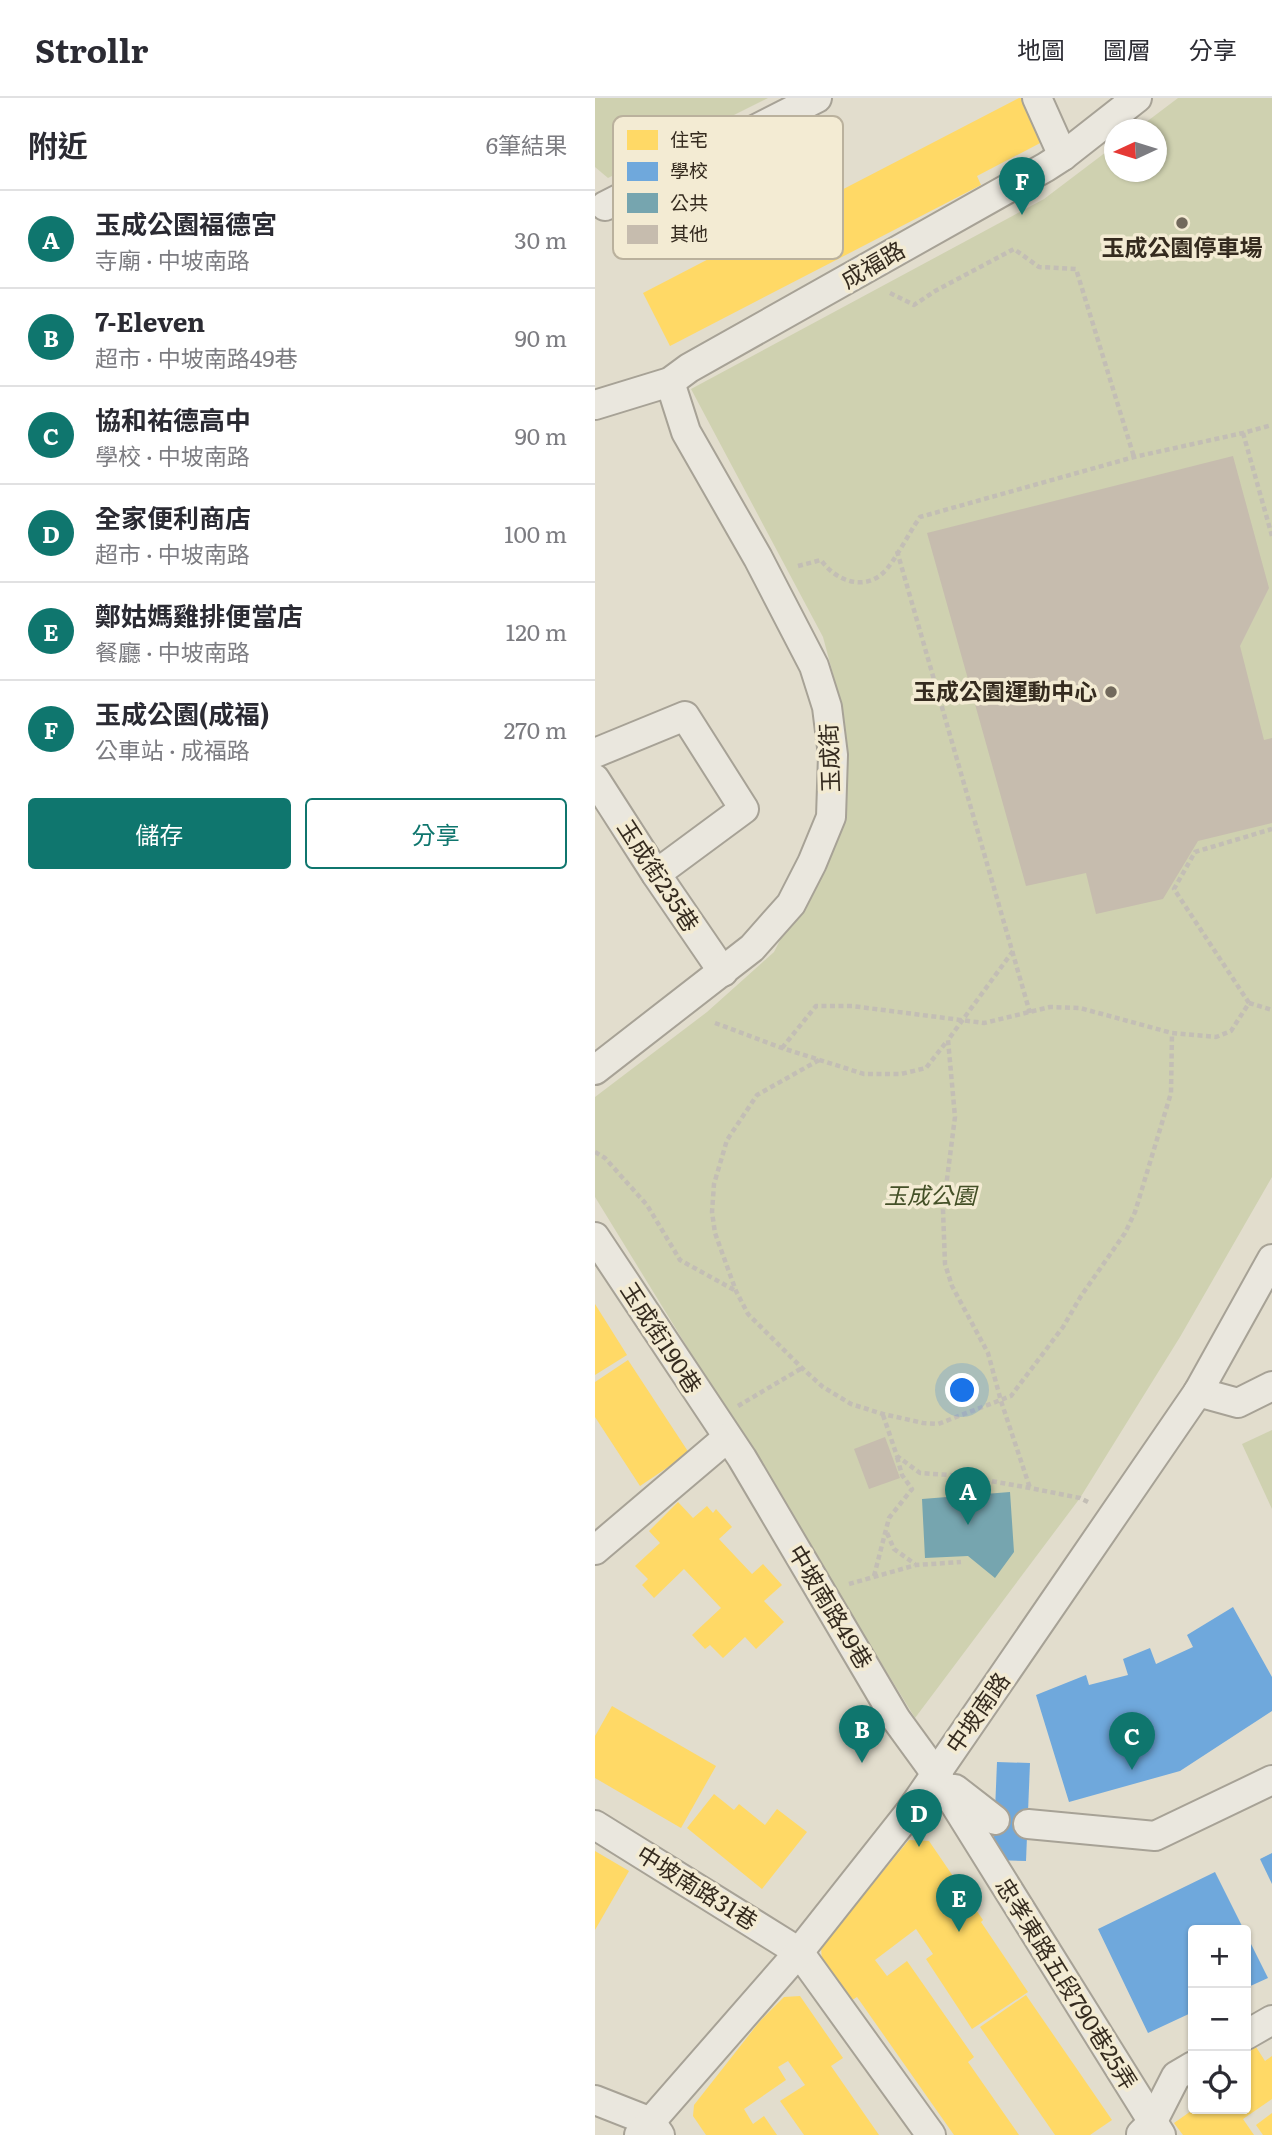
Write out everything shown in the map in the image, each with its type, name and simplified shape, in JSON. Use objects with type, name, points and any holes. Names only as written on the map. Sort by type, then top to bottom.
[{"type":"street","points":[[781,116],[817,98]]},
{"type":"street","points":[[1037,98],[1063,156]]},
{"type":"street","name":"成福路","points":[[595,405],[670,382],[689,368],[1063,156],[1132,100]]},
{"type":"street","points":[[605,205],[613,201]]},
{"type":"street","name":"玉成街","points":[[595,1070],[752,948],[791,904],[831,817],[833,755],[827,707],[814,666],[758,558],[686,432],[670,382]]},
{"type":"street","points":[[595,753],[685,716],[744,809],[656,874]]},
{"type":"street","name":"玉成街235巷","points":[[595,779],[723,972]]},
{"type":"street","name":"玉成街190巷","points":[[595,1237],[727,1438]]},
{"type":"street","name":"中坡南路","points":[[650,2131],[799,1952],[909,1813],[1198,1392],[1272,1259]]},
{"type":"street","points":[[1198,1392],[1238,1404],[1272,1386]]},
{"type":"street","points":[[595,1550],[727,1438]]},
{"type":"street","name":"中坡南路49巷","points":[[727,1438],[742,1458],[896,1718],[936,1774]]},
{"type":"street","points":[[936,1774],[995,1820]]},
{"type":"street","name":"忠孝東路五段790巷25弄","points":[[936,1774],[1151,2131]]},
{"type":"street","points":[[1028,1824],[1155,1836],[1272,1780]]},
{"type":"street","name":"中坡南路31巷","points":[[595,1825],[799,1952]]},
{"type":"street","points":[[799,1952],[931,2135]]},
{"type":"street","points":[[1251,2032],[1272,2020]]},
{"type":"street","points":[[1151,2131],[1176,2076],[1188,2069]]},
{"type":"street","points":[[595,2101],[650,2131]]},
{"type":"path","points":[[890,293],[914,305],[1014,249],[1039,267],[1076,269],[1134,457]]},
{"type":"path","points":[[798,566],[821,560],[838,578],[863,582],[883,572],[920,517],[1134,457],[1272,425]]},
{"type":"path","points":[[1243,433],[1272,536]]},
{"type":"path","points":[[897,551],[1030,1013]]},
{"type":"path","points":[[1272,829],[1195,852],[1174,889],[1249,1003],[1272,1010]]},
{"type":"path","points":[[715,1023],[864,1074],[901,1074],[926,1069],[1013,951]]},
{"type":"path","points":[[782,1048],[816,1006],[852,1006],[984,1023],[1050,1007],[1080,1008],[1172,1033],[1216,1037],[1231,1031],[1249,1003]]},
{"type":"path","points":[[819,1060],[757,1095],[727,1140],[714,1184],[712,1212],[715,1233],[736,1291],[748,1314],[823,1387],[851,1404],[883,1414],[938,1424],[1011,1396],[1063,1326],[1125,1233],[1135,1212],[1171,1093],[1172,1033]]},
{"type":"path","points":[[948,1040],[955,1117],[943,1210],[945,1264],[952,1286],[988,1353],[1000,1401],[1030,1488]]},
{"type":"path","points":[[595,1152],[605,1158],[647,1205],[680,1260],[736,1291]]},
{"type":"path","points":[[732,1410],[802,1368]]},
{"type":"path","points":[[874,1576],[890,1518],[912,1489],[902,1475],[883,1414]]},
{"type":"path","points":[[897,1457],[920,1473],[963,1476],[1080,1498],[1115,1514]]},
{"type":"path","points":[[887,1533],[894,1549],[916,1565]]},
{"type":"path","points":[[842,1587],[916,1565],[961,1562]]},
{"type":"green space","points":[[595,98],[768,98],[732,116],[613,116],[613,176],[608,178],[595,167]]},
{"type":"green space","name":"玉成公園","points":[[1178,98],[1272,98],[1272,1177],[1180,1337],[1080,1498],[915,1718],[595,1197],[595,1097],[707,1012],[774,952],[843,816],[841,704],[823,637],[691,389],[1044,199],[1104,154],[1104,182],[1167,182],[1167,119],[1150,119]]},
{"type":"green space","points":[[1272,1430],[1272,1509],[1242,1444]]},
{"type":"building: 住宅","points":[[1019,98],[1022,98],[1044,141],[977,176],[981,185],[843,256],[843,189]]},
{"type":"building: 住宅","points":[[709,259],[838,259],[670,346],[643,293]]},
{"type":"building: 住宅","points":[[595,1304],[627,1355],[595,1375]]},
{"type":"building: 住宅","points":[[628,1360],[689,1453],[640,1486],[595,1417],[595,1382]]},
{"type":"building: 住宅","points":[[678,1502],[693,1518],[707,1506],[713,1513],[716,1509],[732,1527],[719,1539],[752,1574],[763,1564],[782,1585],[764,1601],[784,1622],[756,1649],[745,1637],[723,1658],[710,1645],[705,1649],[692,1635],[721,1608],[684,1569],[654,1598],[642,1585],[648,1579],[635,1566],[660,1543],[649,1531]]},
{"type":"building: 住宅","points":[[612,1706],[716,1766],[681,1828],[595,1778],[595,1736]]},
{"type":"building: 住宅","points":[[714,1794],[734,1810],[739,1804],[765,1825],[777,1809],[807,1832],[762,1889],[687,1828]]},
{"type":"building: 住宅","points":[[909,1840],[929,1841],[1028,1992],[972,2029],[926,1959],[933,1954],[916,1929],[875,1960],[887,1976],[907,1961],[974,2057],[968,2062],[1019,2135],[954,2135],[857,1997],[849,2002],[822,1963],[821,1946]]},
{"type":"building: 住宅","points":[[595,1851],[629,1871],[595,1930]]},
{"type":"building: 住宅","points":[[1026,1995],[1112,2120],[1090,2135],[1055,2135],[980,2027]]},
{"type":"building: 住宅","points":[[800,1996],[843,2058],[831,2066],[879,2135],[804,2135],[780,2101],[805,2085],[788,2061],[778,2067],[786,2080],[744,2109],[753,2124],[764,2116],[777,2135],[706,2135],[693,2116],[694,2105],[760,2021],[784,1997]]},
{"type":"building: 住宅","points":[[1256,2047],[1265,2061],[1272,2056],[1272,2099],[1251,2113],[1251,2051]]},
{"type":"building: 住宅","points":[[1188,2113],[1250,2114],[1243,2119],[1254,2135],[1183,2135],[1174,2123]]},
{"type":"building: 住宅","points":[[1272,2113],[1272,2135],[1263,2135],[1256,2125]]},
{"type":"building: 學校","points":[[1233,1607],[1272,1677],[1272,1711],[1180,1771],[1069,1802],[1036,1695],[1086,1675],[1089,1685],[1128,1675],[1123,1659],[1150,1648],[1156,1664],[1193,1647],[1187,1635]]},
{"type":"building: 學校","points":[[997,1762],[1030,1763],[1026,1861],[993,1860]]},
{"type":"building: 學校","points":[[1272,1853],[1272,1884],[1260,1859]]},
{"type":"building: 學校","points":[[1215,1872],[1242,1925],[1188,1925],[1188,2014],[1148,2033],[1098,1929]]},
{"type":"building: 學校","points":[[1251,1944],[1268,1978],[1251,1986]]},
{"type":"building: 公共","points":[[1010,1492],[1014,1552],[995,1578],[968,1556],[925,1558],[922,1499]]},
{"type":"building: 其他","name":"玉成公園運動中心","points":[[1233,456],[1269,588],[1240,646],[1264,740],[1272,738],[1272,823],[1198,841],[1163,899],[1096,914],[1086,873],[1026,886],[927,533]]},
{"type":"building: 其他","points":[[885,1437],[900,1478],[869,1489],[854,1449]]},
{"type":"place","name":"玉成公園(成福)","points":[[1022,215]]},
{"type":"place","name":"玉成公園停車場","points":[[1182,223]]},
{"type":"place","name":"玉成公園運動中心","points":[[1111,692]]},
{"type":"place","name":"玉成公園福德宮","points":[[968,1525]]},
{"type":"place","name":"7-Eleven","points":[[862,1763]]},
{"type":"place","name":"協和祐德高中","points":[[1132,1770]]},
{"type":"place","name":"全家便利商店","points":[[919,1847]]},
{"type":"place","name":"鄭姑媽雞排便當店","points":[[959,1932]]}]
